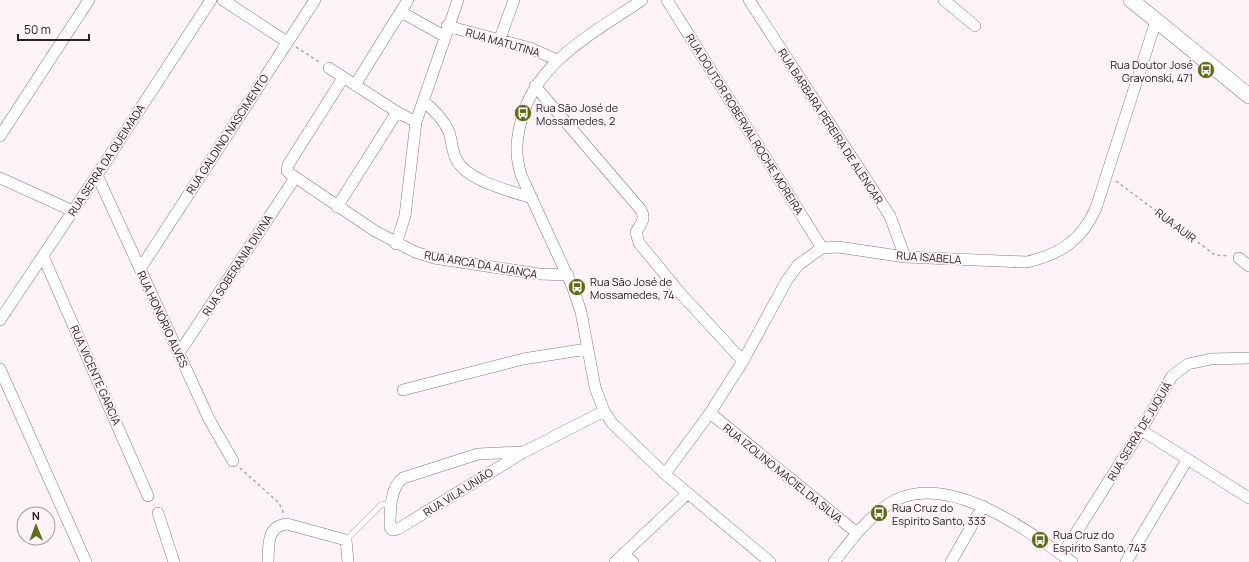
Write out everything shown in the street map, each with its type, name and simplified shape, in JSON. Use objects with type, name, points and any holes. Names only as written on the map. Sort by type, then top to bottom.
[{"type":"street","points":[[0,136],[89,0]]},
{"type":"street","name":"RUA SERRA DA QUEIMADA","points":[[0,320],[74,211],[211,0]]},
{"type":"street","points":[[223,0],[287,42]]},
{"type":"street","name":"RUA GALDINO NASCIMENTO","points":[[140,269],[315,0]]},
{"type":"street","points":[[355,85],[408,0]]},
{"type":"street","points":[[396,244],[405,216],[416,122],[446,31],[458,0]]},
{"type":"street","points":[[499,41],[514,0]]},
{"type":"street","points":[[642,0],[557,60],[535,86],[526,105],[516,140],[516,157],[521,175],[568,275],[581,312],[595,387],[604,411],[612,423],[665,474],[770,562]]},
{"type":"street","name":"RUA DOUTOR ROBERVAL ROCHE MOREIRA","points":[[667,0],[822,248]]},
{"type":"street","name":"RUA BARBARA PEREIRA DE ALENCAR","points":[[748,0],[890,216],[905,257]]},
{"type":"street","points":[[944,0],[975,26]]},
{"type":"street","points":[[1131,0],[1248,94]]},
{"type":"street","name":"RUA MATUTINA","points":[[401,12],[446,31],[530,48],[557,60]]},
{"type":"street","name":"RUA ISABELA","points":[[822,248],[838,247],[905,257],[1027,262],[1041,259],[1062,249],[1079,237],[1089,224],[1107,176],[1156,21]]},
{"type":"street","points":[[328,68],[397,112],[416,122]]},
{"type":"street","points":[[295,178],[287,171],[288,165],[343,78]]},
{"type":"street","points":[[535,86],[641,210],[644,215],[643,222],[636,232],[639,242],[681,294],[743,361]]},
{"type":"street","points":[[423,101],[433,109],[449,132],[456,159],[464,170],[478,179],[532,198]]},
{"type":"street","points":[[337,207],[397,112]]},
{"type":"street","name":"RUA HONÓRIO ALVES","points":[[98,174],[179,354],[210,419],[233,461]]},
{"type":"street","points":[[0,178],[74,211]]},
{"type":"street","name":"RUA ARCA DA ALIANÇA","points":[[295,178],[337,207],[396,244],[434,258],[539,274],[568,275]]},
{"type":"street","name":"RUA SOBERANIA DIVINA","points":[[179,354],[295,178]]},
{"type":"street","points":[[665,474],[710,413],[743,361],[787,280],[798,265],[822,248]]},
{"type":"street","name":"RUA VICENTE GARCIA","points":[[43,256],[148,496]]},
{"type":"street","points":[[1239,258],[1249,266]]},
{"type":"street","points":[[403,390],[522,359],[587,349]]},
{"type":"street","name":"RUA SERRA DE JUQUIÁ","points":[[1062,555],[1141,430],[1172,376],[1188,364],[1211,360],[1249,358]]},
{"type":"street","points":[[0,369],[86,562]]},
{"type":"street","name":"RUA VILA UNIÃO","points":[[524,452],[478,454],[403,478],[398,482],[392,503],[390,524],[392,530],[398,529],[524,452],[604,411]]},
{"type":"street","name":"RUA IZOLINO MACIEL DA SILVA","points":[[710,413],[857,534]]},
{"type":"street","points":[[1141,430],[1249,498]]},
{"type":"street","points":[[1126,562],[1187,460]]},
{"type":"street","points":[[834,562],[857,534],[896,501],[914,494],[927,492],[945,494],[983,506],[1072,562]]},
{"type":"street","points":[[615,562],[688,493]]},
{"type":"street","points":[[951,562],[983,506]]},
{"type":"street","points":[[158,513],[174,562]]},
{"type":"street","points":[[268,562],[270,539],[274,528],[278,524],[286,524],[346,540],[348,562]]},
{"type":"street","points":[[623,554],[633,562]]},
{"type":"lane","points":[[346,540],[381,505],[392,503]]},
{"type":"path","points":[[287,42],[328,68]]},
{"type":"path","name":"RUA AUIR","points":[[1107,176],[1132,192],[1215,255],[1239,258]]},
{"type":"path","points":[[233,461],[279,503],[286,524]]},
{"type":"place","name":"Rua Doutor José Gravonski, 471","points":[[1206,70]]},
{"type":"place","name":"Rua São José de Mossamedes, 2","points":[[523,113]]},
{"type":"place","name":"Rua São José de Mossamedes, 74","points":[[577,287]]},
{"type":"place","name":"Rua Cruz do Espirito Santo, 333","points":[[879,513]]},
{"type":"place","name":"Rua Cruz do Espirito Santo, 743","points":[[1040,540]]}]
